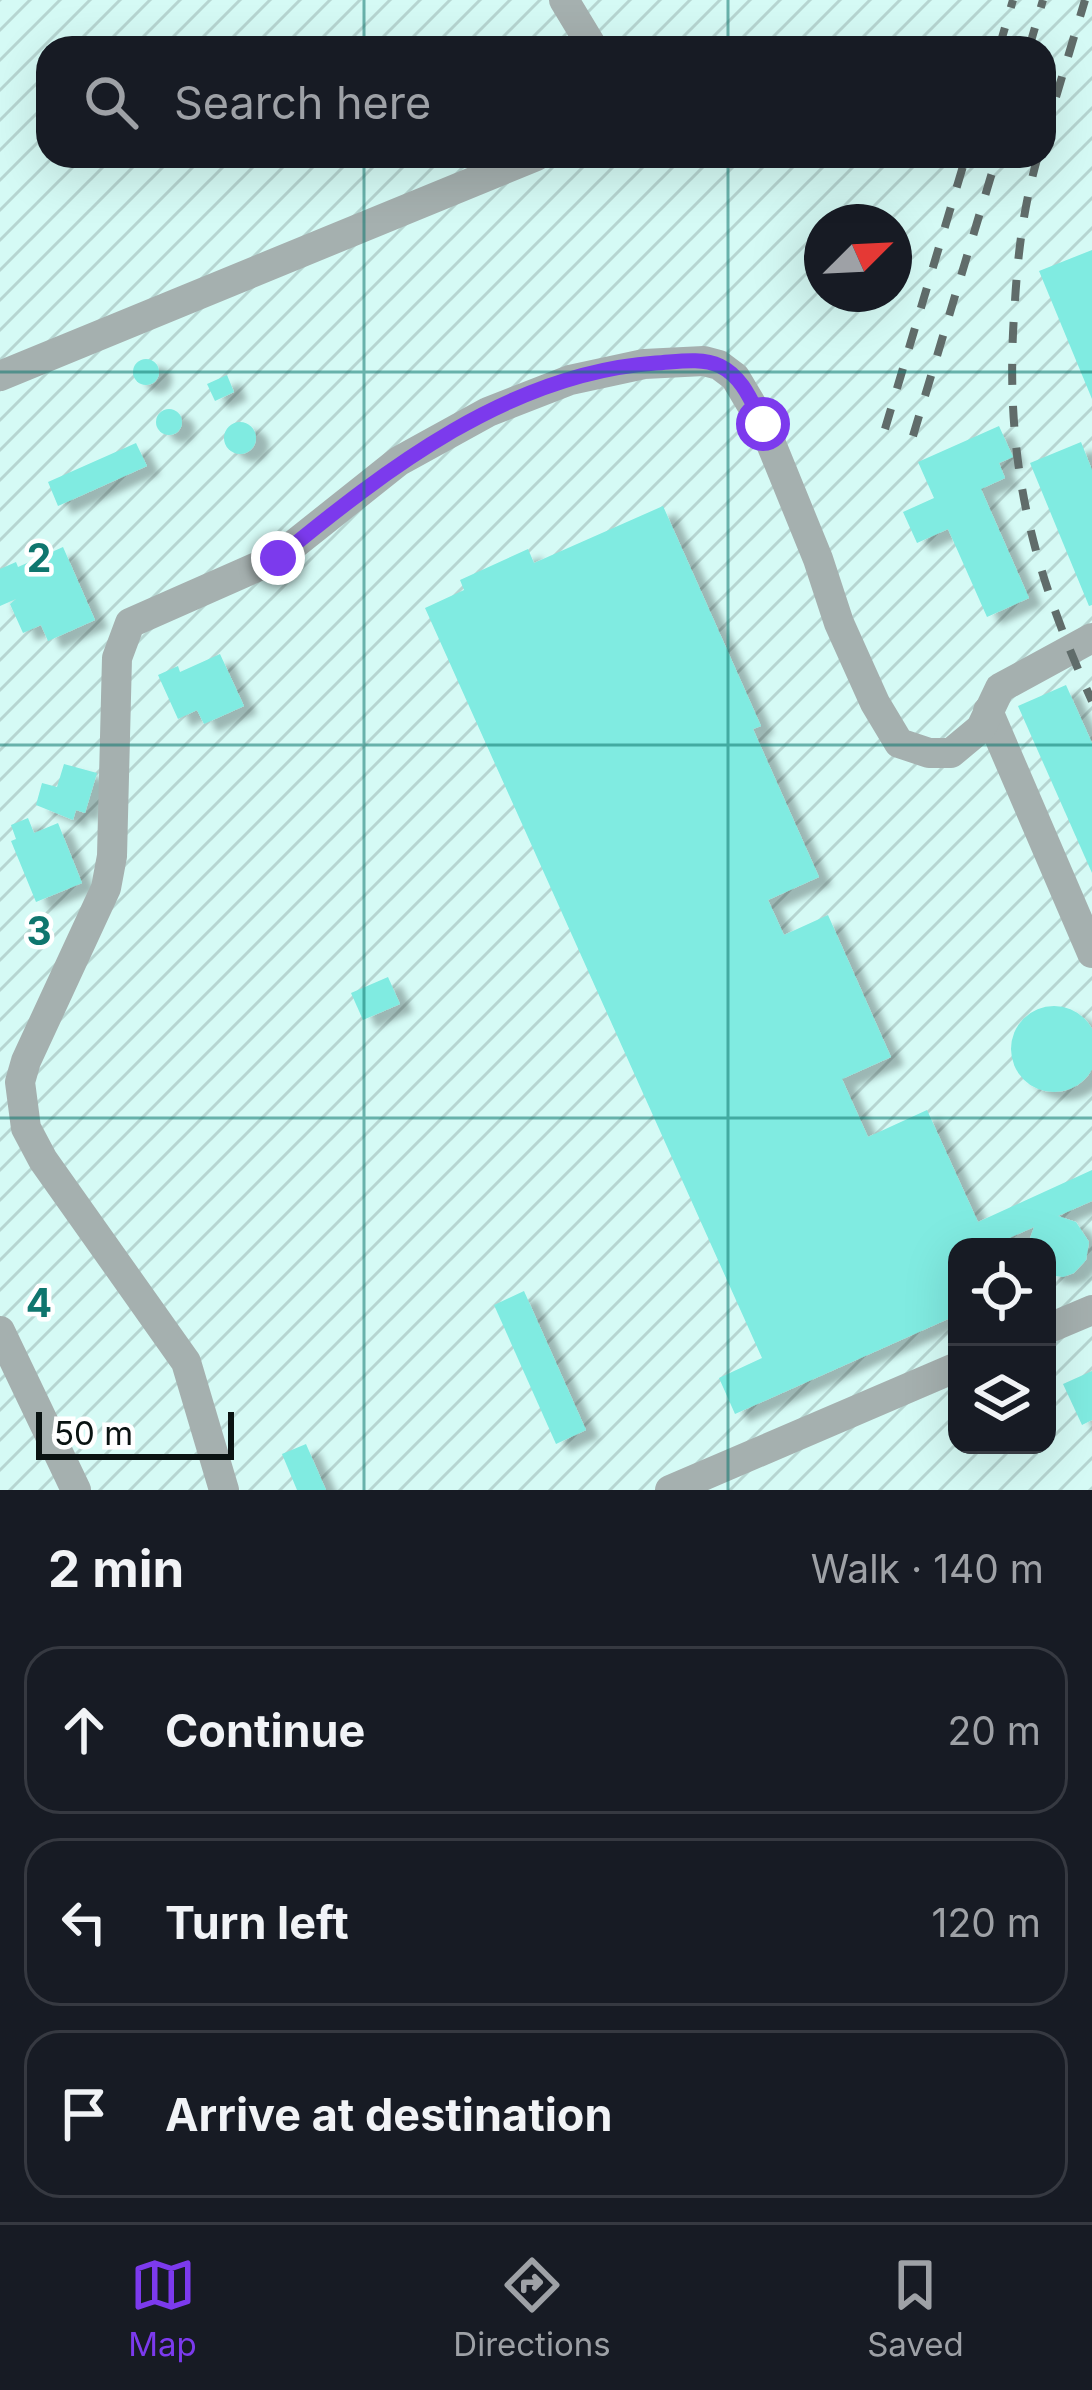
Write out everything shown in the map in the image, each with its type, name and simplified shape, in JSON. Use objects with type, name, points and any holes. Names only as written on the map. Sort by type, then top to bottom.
[{"type":"street","points":[[564,0],[586,36]]},
{"type":"street","points":[[0,376],[507,168]]},
{"type":"street","points":[[224,1490],[186,1362],[43,1160],[26,1128],[20,1099],[26,1061],[106,888],[112,856],[117,658],[130,623],[278,558],[399,461],[488,412],[570,380],[644,364],[704,362],[719,365],[735,377],[763,424],[818,559],[838,623],[892,736],[910,748],[951,753],[981,728],[1000,688],[1092,638]]},
{"type":"street","points":[[988,711],[1092,953]]},
{"type":"street","points":[[1056,1325],[1092,1310]]},
{"type":"street","points":[[0,1331],[76,1490]]},
{"type":"street","points":[[670,1490],[948,1371]]},
{"type":"shaded area","points":[[0,0],[1092,0],[1092,1490],[0,1490]]},
{"type":"building","points":[[1092,250],[1092,399],[1039,271]]},
{"type":"building","points":[[146,359],[159,372],[146,385],[133,372]]},
{"type":"building","points":[[227,375],[234,392],[215,401],[207,384]]},
{"type":"building","points":[[169,409],[182,422],[169,435],[156,422]]},
{"type":"building","points":[[240,422],[252,426],[256,438],[252,450],[240,454],[228,450],[224,438],[228,426]]},
{"type":"building","points":[[999,426],[1013,457],[999,463],[1005,478],[981,489],[1029,598],[987,617],[948,529],[917,543],[903,512],[934,498],[918,462]]},
{"type":"building","points":[[1081,442],[1092,470],[1089,606],[1030,463]]},
{"type":"building","points":[[136,443],[147,466],[58,506],[48,482]]},
{"type":"building","points":[[663,506],[761,726],[753,729],[819,877],[768,900],[784,935],[828,915],[891,1057],[842,1079],[868,1137],[927,1110],[978,1222],[1092,1170],[1092,1201],[1058,1216],[1076,1222],[1089,1242],[1086,1260],[1074,1273],[1056,1276],[1056,1238],[1030,1238],[1034,1227],[1009,1238],[948,1238],[948,1319],[735,1414],[719,1378],[762,1358],[425,608],[464,590],[460,580],[528,549],[534,563]]},
{"type":"building","points":[[63,547],[95,620],[48,641],[41,625],[23,633],[10,604],[16,599],[0,606],[0,569],[16,562],[18,567]]},
{"type":"building","points":[[220,654],[244,706],[204,724],[197,710],[178,719],[158,675],[178,666],[180,672]]},
{"type":"building","points":[[1066,685],[1092,743],[1092,873],[1018,706]]},
{"type":"building","points":[[64,764],[97,773],[85,813],[76,810],[73,820],[36,805],[42,783],[57,787]]},
{"type":"building","points":[[28,818],[34,833],[58,823],[82,883],[36,902],[11,841],[16,839],[11,825]]},
{"type":"building","points":[[388,977],[400,1004],[363,1020],[351,993]]},
{"type":"building","points":[[1054,1006],[1085,1018],[1093,1030],[1093,1068],[1085,1080],[1054,1092],[1023,1080],[1011,1049],[1023,1018]]},
{"type":"building","points":[[524,1291],[586,1430],[556,1444],[494,1305]]},
{"type":"building","points":[[1092,1371],[1092,1420],[1082,1425],[1063,1384]]},
{"type":"building","points":[[306,1444],[326,1490],[297,1490],[282,1454]]},
{"type":"railway","points":[[1002,36],[1013,0]]},
{"type":"railway","points":[[1032,36],[1043,0]]},
{"type":"railway","points":[[1056,97],[1085,0]]},
{"type":"railway","points":[[885,429],[962,168]]},
{"type":"railway","points":[[913,436],[993,168]]},
{"type":"railway","points":[[1035,168],[1022,228],[1015,301],[1012,356],[1017,458],[1037,553],[1092,701]]},
{"type":"route","points":[[278,558],[399,461],[488,412],[570,380],[644,364],[719,365],[745,390],[763,424]]}]
